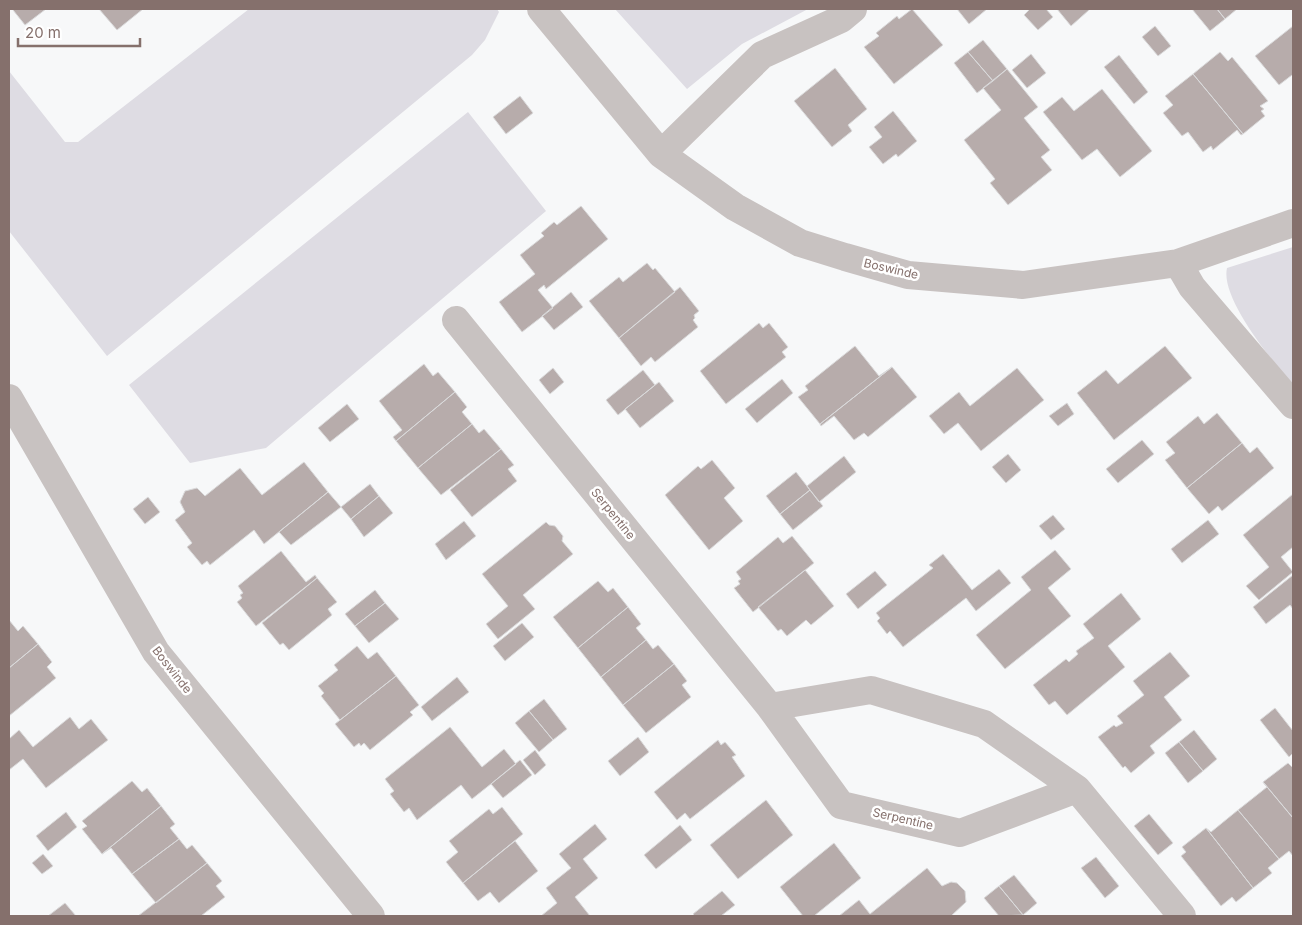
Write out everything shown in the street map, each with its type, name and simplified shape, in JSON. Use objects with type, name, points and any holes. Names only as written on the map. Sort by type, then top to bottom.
[{"type":"street","name":"Boswinde","points":[[541,9],[661,154],[735,207],[800,243],[908,275],[1023,285],[1178,263],[1293,223]]},
{"type":"street","points":[[661,154],[762,55],[841,19],[853,9]]},
{"type":"street","points":[[1178,263],[1192,287],[1293,405]]},
{"type":"street","name":"Serpentine","points":[[456,320],[770,707],[841,804],[960,833],[1077,789]]},
{"type":"street","name":"Boswinde","points":[[9,398],[156,652],[371,916]]},
{"type":"street","points":[[770,707],[871,690],[984,724],[1077,789],[1182,916]]},
{"type":"shaded area","points":[[249,9],[497,9],[499,12],[485,40],[472,55],[107,356],[9,231],[9,71],[65,142],[78,142]]},
{"type":"shaded area","points":[[615,9],[808,9],[742,44],[687,89]]},
{"type":"shaded area","points":[[468,112],[546,211],[266,448],[190,463],[129,385]]},
{"type":"shaded area","points":[[1293,247],[1293,385],[1261,346],[1240,312],[1227,281],[1227,268]]},
{"type":"building","points":[[46,9],[25,25],[13,10]]},
{"type":"building","points":[[99,9],[143,9],[117,30]]},
{"type":"building","points":[[912,9],[943,45],[894,84],[864,47],[879,36],[876,33],[897,16],[899,19]]},
{"type":"building","points":[[957,9],[987,9],[969,24]]},
{"type":"building","points":[[1030,9],[1046,9],[1053,17],[1038,30],[1024,15]]},
{"type":"building","points":[[1057,9],[1087,9],[1089,10],[1071,26]]},
{"type":"building","points":[[1192,9],[1217,9],[1225,19],[1210,31]]},
{"type":"building","points":[[1217,9],[1237,9],[1225,19]]},
{"type":"building","points":[[1155,26],[1171,46],[1158,56],[1142,37]]},
{"type":"building","points":[[1293,26],[1293,77],[1292,75],[1279,85],[1255,56]]},
{"type":"building","points":[[983,40],[1007,69],[993,81],[968,52]]},
{"type":"building","points":[[968,52],[993,81],[977,93],[954,63]]},
{"type":"building","points":[[1220,52],[1228,61],[1232,57],[1268,101],[1260,106],[1264,109],[1261,111],[1265,116],[1243,134],[1193,74]]},
{"type":"building","points":[[1031,54],[1046,73],[1027,88],[1012,70]]},
{"type":"building","points":[[1119,55],[1148,92],[1134,104],[1104,67]]},
{"type":"building","points":[[835,68],[867,109],[848,125],[852,131],[832,147],[794,101]]},
{"type":"building","points":[[1007,69],[1038,107],[1024,118],[1050,150],[1041,157],[1052,170],[1008,205],[990,183],[995,179],[964,140],[1001,110],[983,88]]},
{"type":"building","points":[[1193,74],[1243,134],[1241,135],[1237,130],[1213,150],[1211,146],[1203,152],[1188,132],[1182,136],[1163,113],[1173,105],[1165,96]]},
{"type":"building","points":[[1102,89],[1152,151],[1120,177],[1097,149],[1082,160],[1043,112],[1062,97],[1074,111]]},
{"type":"building","points":[[520,96],[533,113],[506,134],[493,117]]},
{"type":"building","points":[[893,111],[917,141],[898,157],[896,154],[883,164],[869,147],[882,137],[874,127]]},
{"type":"building","points":[[581,206],[608,239],[546,289],[544,285],[538,290],[553,308],[522,332],[499,302],[535,274],[520,255],[544,236],[541,233],[554,222],[557,225]]},
{"type":"building","points":[[647,263],[653,270],[655,268],[675,292],[619,338],[589,301],[619,277],[623,282]]},
{"type":"building","points":[[680,287],[699,311],[694,315],[695,318],[693,320],[698,327],[655,362],[651,357],[641,366],[619,338]]},
{"type":"building","points":[[571,292],[583,307],[554,330],[542,316]]},
{"type":"building","points":[[759,323],[763,328],[769,323],[788,347],[782,352],[786,357],[726,404],[700,371]]},
{"type":"building","points":[[855,346],[879,376],[892,367],[820,424],[798,397],[808,390],[805,386]]},
{"type":"building","points":[[1165,346],[1192,378],[1114,440],[1077,393],[1106,370],[1118,384]]},
{"type":"building","points":[[424,364],[433,376],[438,372],[455,392],[396,441],[393,437],[402,430],[379,401]]},
{"type":"building","points":[[892,367],[917,397],[868,437],[864,433],[854,440],[834,416],[821,426],[820,424]]},
{"type":"building","points":[[553,368],[564,382],[550,394],[539,380]]},
{"type":"building","points":[[1017,368],[1044,400],[981,451],[958,423],[944,434],[929,416],[959,392],[970,406]]},
{"type":"building","points":[[643,370],[655,385],[618,415],[606,400]]},
{"type":"building","points":[[782,379],[793,393],[757,423],[745,409]]},
{"type":"building","points":[[659,382],[674,401],[640,428],[625,409]]},
{"type":"building","points":[[455,392],[467,407],[462,412],[472,424],[418,468],[396,441]]},
{"type":"building","points":[[1067,403],[1074,414],[1058,426],[1049,416]]},
{"type":"building","points":[[347,404],[359,419],[330,442],[318,428]]},
{"type":"building","points":[[1217,413],[1242,443],[1187,488],[1165,460],[1175,453],[1166,442],[1198,416],[1204,424]]},
{"type":"building","points":[[472,424],[479,433],[484,429],[501,449],[441,495],[418,468]]},
{"type":"building","points":[[1142,440],[1154,454],[1118,483],[1106,469]]},
{"type":"building","points":[[1242,443],[1250,453],[1257,447],[1274,468],[1222,511],[1218,506],[1209,514],[1187,488]]},
{"type":"building","points":[[501,449],[514,465],[508,469],[517,481],[472,517],[450,490]]},
{"type":"building","points":[[1008,454],[1021,470],[1006,483],[992,467]]},
{"type":"building","points":[[844,456],[856,472],[819,502],[807,486]]},
{"type":"building","points":[[712,460],[735,488],[724,498],[743,521],[709,550],[665,495],[698,466],[701,469]]},
{"type":"building","points":[[304,462],[328,492],[264,544],[254,530],[210,565],[207,561],[202,565],[187,547],[192,543],[175,520],[185,512],[180,502],[185,491],[197,488],[205,496],[240,468],[262,495]]},
{"type":"building","points":[[796,472],[810,490],[780,514],[766,496]]},
{"type":"building","points":[[370,484],[379,496],[351,519],[341,507]]},
{"type":"building","points":[[810,490],[823,506],[793,530],[780,514]]},
{"type":"building","points":[[328,492],[341,507],[291,545],[279,532]]},
{"type":"building","points":[[1293,494],[1293,547],[1281,557],[1293,572],[1259,600],[1246,586],[1269,567],[1243,535]]},
{"type":"building","points":[[379,496],[393,513],[364,537],[351,519]]},
{"type":"building","points":[[148,497],[160,512],[145,524],[133,509]]},
{"type":"building","points":[[1053,515],[1065,529],[1051,540],[1039,526]]},
{"type":"building","points":[[1208,520],[1219,534],[1182,563],[1171,549]]},
{"type":"building","points":[[464,521],[476,536],[446,560],[435,544]]},
{"type":"building","points":[[546,522],[549,525],[555,526],[563,536],[562,541],[573,554],[523,595],[535,609],[498,639],[486,624],[508,606],[482,574]]},
{"type":"building","points":[[792,536],[814,563],[753,612],[734,588],[740,584],[738,581],[741,579],[736,572],[778,537],[783,543]]},
{"type":"building","points":[[1055,550],[1071,569],[1048,588],[1071,616],[1005,669],[976,635],[1031,590],[1021,577]]},
{"type":"building","points":[[281,551],[306,582],[315,575],[317,578],[256,626],[237,602],[242,598],[240,595],[243,593],[238,586]]},
{"type":"building","points":[[943,554],[972,590],[999,569],[1011,583],[976,611],[966,598],[903,647],[890,631],[887,634],[877,621],[880,618],[876,613],[933,568],[929,565]]},
{"type":"building","points":[[805,570],[834,606],[811,625],[806,620],[787,636],[781,629],[778,631],[758,607]]},
{"type":"building","points":[[875,571],[887,585],[858,609],[846,594]]},
{"type":"building","points":[[1293,575],[1293,609],[1290,605],[1266,624],[1253,607]]},
{"type":"building","points":[[317,578],[337,602],[328,609],[332,615],[289,650],[283,643],[280,645],[262,623]]},
{"type":"building","points":[[598,581],[608,592],[613,588],[628,607],[578,648],[553,617]]},
{"type":"building","points":[[375,590],[385,603],[355,626],[345,614]]},
{"type":"building","points":[[1121,593],[1141,619],[1108,646],[1125,667],[1067,715],[1055,701],[1049,705],[1033,685],[1066,659],[1069,662],[1078,654],[1076,651],[1094,638],[1083,624]]},
{"type":"building","points":[[385,603],[399,619],[369,643],[355,626]]},
{"type":"building","points":[[628,607],[641,624],[636,628],[646,640],[601,677],[578,648]]},
{"type":"building","points":[[9,620],[18,631],[23,626],[38,644],[9,668]]},
{"type":"building","points":[[522,623],[534,637],[505,661],[493,646]]},
{"type":"building","points":[[646,640],[653,649],[658,645],[674,664],[623,705],[601,677]]},
{"type":"building","points":[[38,644],[52,662],[47,667],[56,678],[9,716],[9,668]]},
{"type":"building","points":[[357,646],[368,659],[377,652],[396,676],[340,720],[321,696],[324,693],[318,686],[338,670],[334,665]]},
{"type":"building","points":[[1170,652],[1190,676],[1164,697],[1182,720],[1150,746],[1155,753],[1131,773],[1125,766],[1123,768],[1098,737],[1114,725],[1116,727],[1123,723],[1117,716],[1144,695],[1133,681]]},
{"type":"building","points":[[674,664],[687,681],[682,685],[691,697],[646,733],[623,705]]},
{"type":"building","points":[[396,676],[419,705],[410,712],[413,715],[370,750],[364,743],[361,746],[359,743],[354,747],[335,724]]},
{"type":"building","points":[[457,677],[469,692],[432,721],[421,707]]},
{"type":"building","points":[[544,699],[567,729],[553,740],[529,711]]},
{"type":"building","points":[[1275,708],[1293,731],[1293,753],[1289,757],[1260,720]]},
{"type":"building","points":[[529,711],[553,740],[539,752],[515,723]]},
{"type":"building","points":[[70,717],[79,729],[91,719],[108,740],[46,788],[23,759],[9,770],[9,739],[19,730],[33,747]]},
{"type":"building","points":[[450,727],[482,767],[504,749],[516,764],[472,799],[461,785],[417,820],[409,808],[404,812],[390,794],[394,791],[385,779]]},
{"type":"building","points":[[1194,730],[1217,759],[1203,771],[1179,742]]},
{"type":"building","points":[[638,737],[649,752],[620,776],[608,761]]},
{"type":"building","points":[[718,740],[721,745],[725,742],[736,755],[732,757],[745,776],[690,819],[685,813],[677,820],[654,792]]},
{"type":"building","points":[[1179,742],[1203,771],[1188,783],[1165,753]]},
{"type":"building","points":[[535,750],[546,765],[535,775],[523,760]]},
{"type":"building","points":[[520,760],[532,775],[503,798],[491,784]]},
{"type":"building","points":[[1288,763],[1293,766],[1293,818],[1263,782]]},
{"type":"building","points":[[132,781],[142,792],[147,788],[161,806],[102,854],[82,829],[87,826],[82,821]]},
{"type":"building","points":[[1263,782],[1293,818],[1293,856],[1289,851],[1279,859],[1238,810],[1267,787]]},
{"type":"building","points":[[766,800],[793,835],[738,879],[710,845]]},
{"type":"building","points":[[161,806],[175,824],[170,828],[179,839],[132,874],[111,848],[102,854]]},
{"type":"building","points":[[502,807],[523,834],[463,883],[446,862],[458,852],[449,841],[489,809],[493,814]]},
{"type":"building","points":[[1238,810],[1279,859],[1268,868],[1272,873],[1253,888],[1206,828],[1211,832]]},
{"type":"building","points":[[66,812],[77,827],[48,851],[36,836]]},
{"type":"building","points":[[1149,814],[1173,843],[1158,855],[1134,826]]},
{"type":"building","points":[[595,824],[607,839],[583,859],[598,878],[575,897],[590,916],[541,916],[557,903],[546,888],[571,868],[559,854]]},
{"type":"building","points":[[680,825],[692,840],[656,869],[644,855]]},
{"type":"building","points":[[1206,828],[1253,888],[1236,902],[1232,897],[1221,906],[1181,856],[1186,852],[1182,847]]},
{"type":"building","points":[[179,839],[187,849],[192,845],[207,863],[156,903],[132,874]]},
{"type":"building","points":[[515,841],[538,871],[499,903],[490,892],[478,901],[463,883]]},
{"type":"building","points":[[834,843],[861,878],[814,916],[803,916],[780,887]]},
{"type":"building","points":[[43,854],[53,866],[42,874],[32,863]]},
{"type":"building","points":[[1096,857],[1119,886],[1105,898],[1081,868]]},
{"type":"building","points":[[207,863],[222,881],[216,886],[225,897],[201,916],[138,916]]},
{"type":"building","points":[[927,868],[942,886],[951,882],[957,883],[965,891],[966,902],[951,916],[839,916],[859,900],[870,914]]},
{"type":"building","points":[[1014,875],[1037,903],[1023,915],[999,886]]},
{"type":"building","points":[[999,886],[1023,915],[999,916],[984,898]]},
{"type":"building","points":[[722,891],[735,905],[721,916],[695,916],[693,914]]},
{"type":"building","points":[[65,903],[76,916],[48,916]]}]
